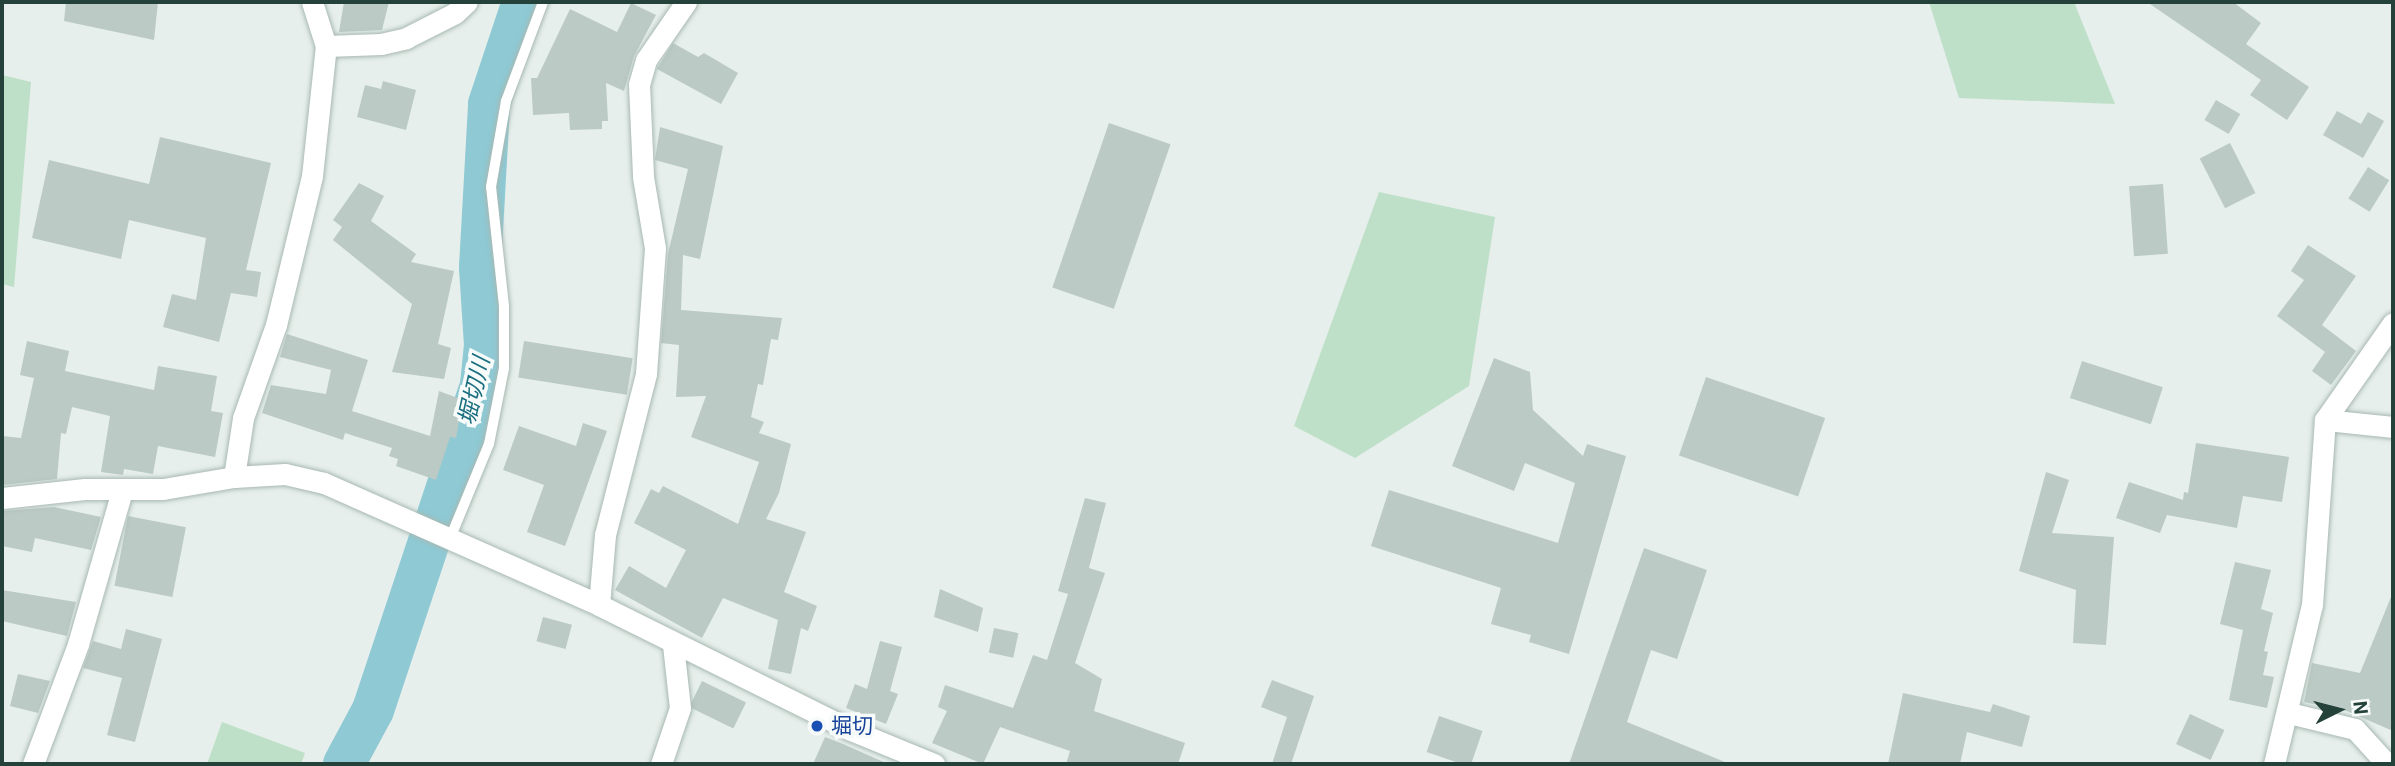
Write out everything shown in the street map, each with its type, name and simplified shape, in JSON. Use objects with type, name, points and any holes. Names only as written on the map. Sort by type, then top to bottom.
[{"type":"street","points":[[234,477],[243,418],[276,325],[312,176],[326,46],[312,2]]},
{"type":"street","points":[[326,46],[381,44],[406,38],[456,13],[467,2]]},
{"type":"street","points":[[599,605],[605,536],[646,374],[655,248],[643,177],[639,84],[646,60],[686,2]]},
{"type":"street","points":[[2274,764],[2289,713],[2312,605],[2325,420],[2393,323]]},
{"type":"street","points":[[2325,420],[2393,427]]},
{"type":"street","points":[[2,498],[85,489],[122,491],[234,477],[285,474],[324,483],[449,541],[599,605],[673,645],[934,764]]},
{"type":"street","points":[[33,764],[78,644],[122,491]]},
{"type":"street","points":[[661,764],[680,708],[673,645]]},
{"type":"street","points":[[2289,713],[2355,729],[2387,764]]},
{"type":"lane","points":[[449,541],[489,444],[504,368],[504,306],[491,187],[506,101],[543,2]]},
{"type":"green space","points":[[1929,2],[2074,2],[2115,104],[1959,98]]},
{"type":"green space","points":[[2,75],[31,82],[14,287],[2,284]]},
{"type":"green space","points":[[1379,192],[1495,217],[1469,386],[1355,458],[1294,426]]},
{"type":"green space","points":[[222,722],[305,753],[301,764],[207,764]]},
{"type":"building","points":[[66,2],[158,2],[154,40],[64,21]]},
{"type":"building","points":[[344,2],[389,2],[382,30],[339,32]]},
{"type":"building","points":[[2147,2],[2233,2],[2261,23],[2246,44],[2309,87],[2287,120],[2250,95],[2261,80]]},
{"type":"building","points":[[631,3],[656,15],[634,56],[624,91],[606,83],[608,121],[602,121],[602,129],[570,130],[569,113],[533,115],[531,78],[537,78],[570,9],[617,32]]},
{"type":"building","points":[[673,43],[698,57],[704,53],[738,73],[721,104],[657,69]]},
{"type":"building","points":[[383,81],[416,90],[406,130],[357,117],[365,85],[381,89]]},
{"type":"building","points":[[2216,100],[2240,114],[2229,134],[2204,120]]},
{"type":"building","points":[[2337,111],[2361,124],[2368,112],[2384,121],[2363,158],[2323,135]]},
{"type":"building","points":[[1109,123],[1170,144],[1114,309],[1052,288]]},
{"type":"building","points":[[660,127],[723,146],[700,259],[683,255],[681,310],[782,318],[778,340],[771,339],[763,385],[758,384],[751,417],[764,422],[759,433],[791,444],[779,493],[766,519],[806,532],[784,592],[817,606],[808,631],[801,628],[791,674],[768,669],[778,620],[723,598],[702,638],[615,590],[629,566],[666,588],[686,550],[634,523],[651,489],[659,493],[663,486],[738,524],[759,462],[691,437],[706,396],[676,397],[679,345],[661,343],[668,254],[688,169],[655,160]]},
{"type":"building","points":[[160,137],[271,163],[246,270],[261,272],[257,297],[231,293],[219,342],[163,327],[172,294],[196,300],[206,238],[129,220],[121,259],[32,238],[49,160],[149,184]]},
{"type":"building","points":[[2230,143],[2255,193],[2225,208],[2200,158]]},
{"type":"building","points":[[2368,167],[2389,180],[2370,212],[2348,198]]},
{"type":"building","points":[[359,183],[384,196],[371,221],[416,254],[411,262],[454,271],[438,344],[451,348],[444,379],[392,372],[412,304],[333,240],[342,227],[333,220]]},
{"type":"building","points":[[2163,184],[2168,254],[2134,256],[2129,186]]},
{"type":"building","points":[[2308,245],[2356,276],[2322,325],[2356,351],[2331,385],[2312,371],[2325,352],[2277,316],[2304,280],[2291,271]]},
{"type":"building","points":[[287,334],[368,360],[352,411],[430,436],[439,391],[463,400],[456,438],[450,437],[436,480],[396,466],[398,459],[389,456],[392,448],[345,433],[343,440],[262,413],[271,385],[326,394],[331,370],[280,357]]},
{"type":"building","points":[[27,341],[69,351],[65,371],[154,390],[158,366],[217,376],[211,411],[223,413],[215,457],[158,446],[153,474],[124,469],[123,475],[101,472],[110,416],[72,407],[66,434],[61,433],[57,479],[2,485],[2,436],[21,438],[34,378],[20,375]]},
{"type":"building","points":[[524,341],[633,358],[627,395],[518,378]]},
{"type":"building","points":[[1494,358],[1530,372],[1533,410],[1583,456],[1587,444],[1626,456],[1569,654],[1529,642],[1531,635],[1491,624],[1501,588],[1371,546],[1389,490],[1558,543],[1575,483],[1525,463],[1514,491],[1452,466]]},
{"type":"building","points":[[2082,361],[2163,387],[2151,424],[2070,398]]},
{"type":"building","points":[[1706,377],[1825,418],[1798,496],[1679,455]]},
{"type":"building","points":[[583,423],[607,431],[565,546],[527,532],[544,485],[503,470],[519,426],[576,446]]},
{"type":"building","points":[[2196,443],[2289,457],[2282,502],[2243,496],[2237,528],[2167,515],[2160,533],[2116,518],[2129,482],[2183,500],[2184,492],[2188,493]]},
{"type":"building","points":[[2046,472],[2069,480],[2052,533],[2114,537],[2106,645],[2073,643],[2076,590],[2019,571]]},
{"type":"building","points":[[1085,498],[1106,503],[1089,568],[1105,573],[1075,663],[1102,679],[1094,711],[1185,743],[1178,764],[1066,764],[1070,751],[1000,727],[983,764],[932,743],[947,711],[938,707],[945,685],[1013,708],[1033,655],[1047,660],[1068,594],[1058,591]]},
{"type":"building","points":[[54,507],[101,517],[91,550],[35,538],[32,552],[2,546],[2,511]]},
{"type":"building","points":[[128,516],[186,527],[172,597],[114,586]]},
{"type":"building","points":[[1644,548],[1707,570],[1677,659],[1651,650],[1627,722],[1730,764],[1569,764]]},
{"type":"building","points":[[2235,562],[2271,570],[2261,609],[2273,613],[2264,651],[2268,652],[2263,675],[2274,677],[2267,708],[2229,700],[2243,630],[2220,624]]},
{"type":"building","points":[[940,589],[983,608],[978,632],[934,617]]},
{"type":"building","points":[[2,590],[76,602],[67,636],[2,621]]},
{"type":"building","points":[[2393,592],[2393,731],[2347,711],[2304,702],[2312,663],[2360,673]]},
{"type":"building","points":[[543,617],[572,625],[566,649],[537,641]]},
{"type":"building","points":[[994,628],[1018,633],[1013,658],[989,652]]},
{"type":"building","points":[[126,629],[162,639],[135,742],[107,735],[122,678],[83,668],[93,641],[121,649]]},
{"type":"building","points":[[880,641],[902,647],[890,691],[898,694],[886,724],[846,708],[855,684],[867,689]]},
{"type":"building","points":[[18,674],[50,681],[38,713],[10,706]]},
{"type":"building","points":[[1272,680],[1314,696],[1291,764],[1272,764],[1287,717],[1261,707]]},
{"type":"building","points":[[702,681],[746,702],[733,729],[689,707]]},
{"type":"building","points":[[1903,693],[1990,712],[1993,704],[2030,716],[2022,747],[1967,732],[1960,764],[1888,764]]},
{"type":"building","points":[[2190,714],[2224,730],[2210,760],[2176,744]]},
{"type":"building","points":[[1439,716],[1482,731],[1471,764],[1462,764],[1427,752]]},
{"type":"building","points":[[825,737],[843,744],[888,764],[813,764]]},
{"type":"waterway","name":"堀切川","points":[[344,764],[373,710],[481,385],[485,345],[480,267],[489,104],[523,2]]},
{"type":"place","name":"堀切","points":[[817,726]]}]
